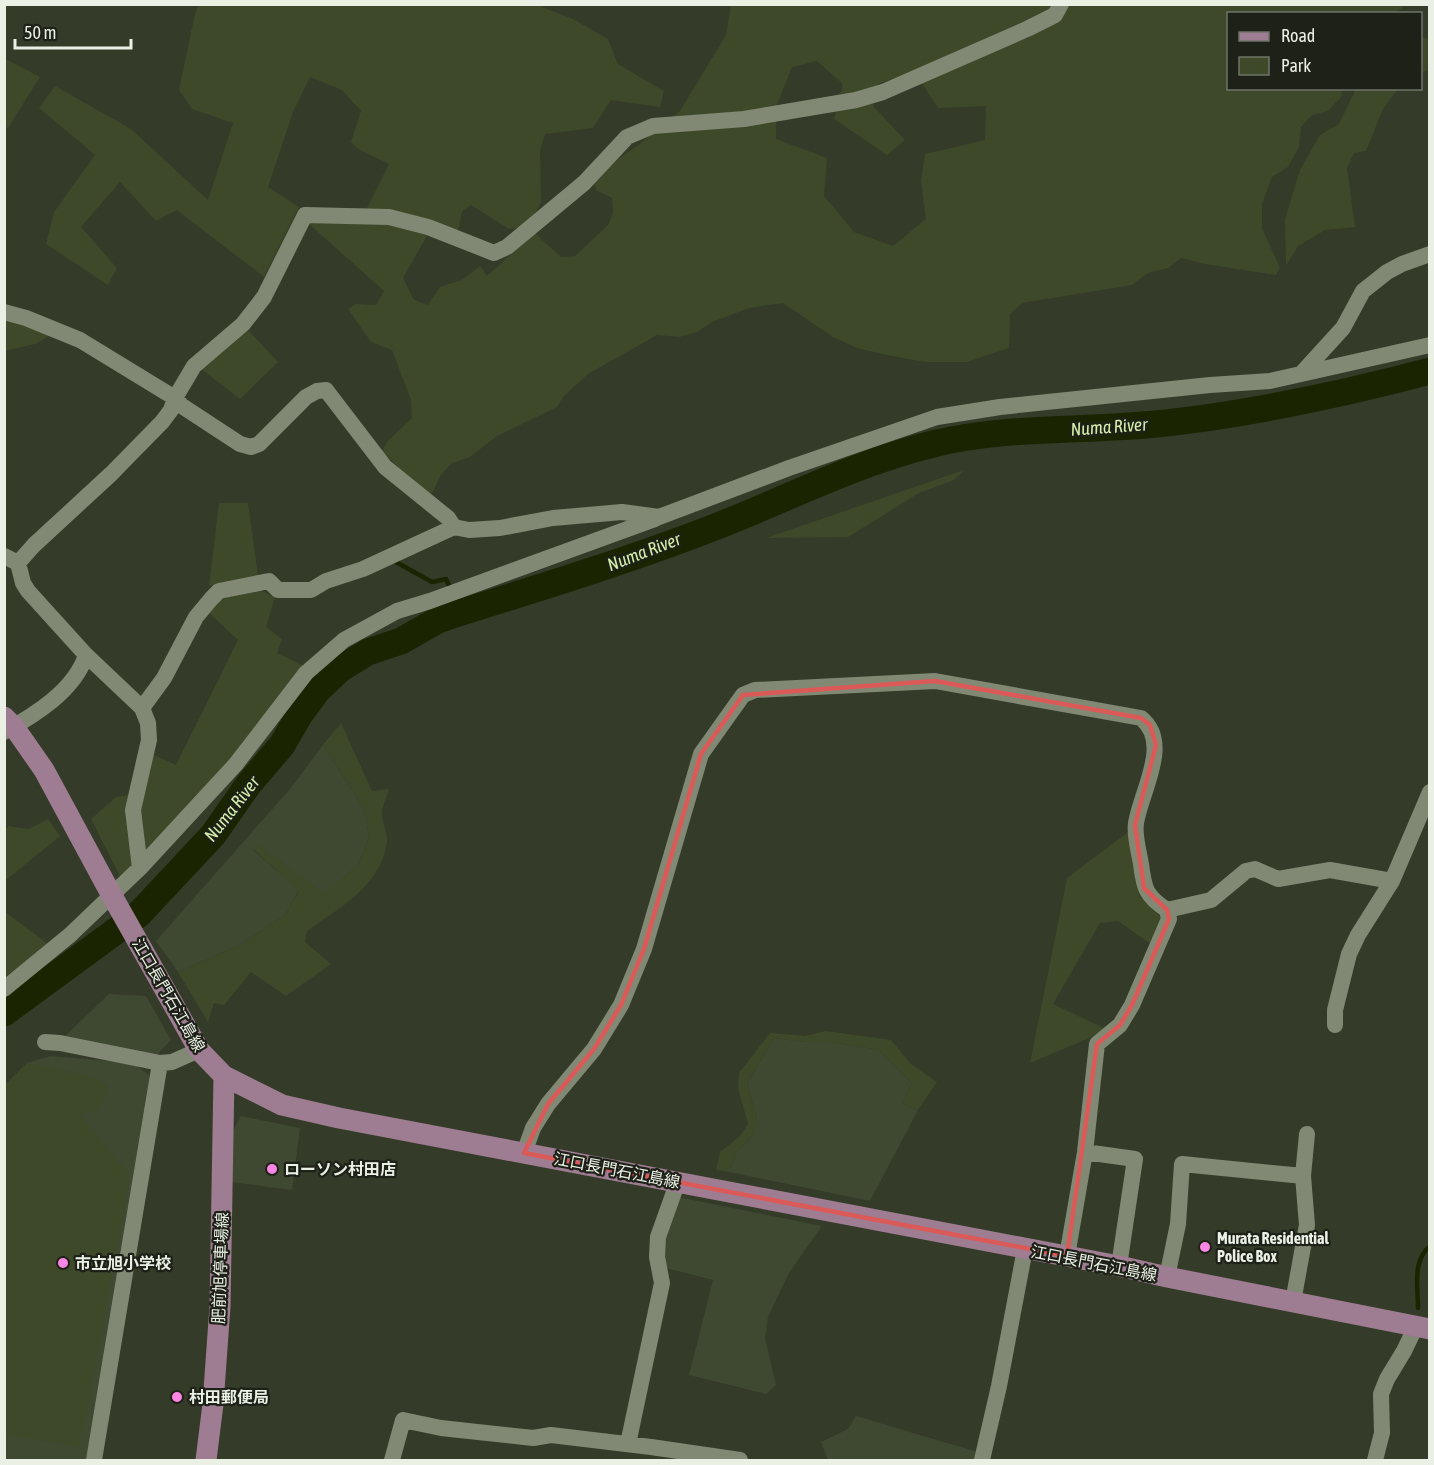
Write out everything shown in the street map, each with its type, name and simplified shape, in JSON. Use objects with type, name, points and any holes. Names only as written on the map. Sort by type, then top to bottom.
[{"type":"main road","name":"江口長門石江島線","points":[[8,725],[44,770],[199,1050],[224,1076],[282,1105],[339,1118],[678,1181],[1025,1250],[1119,1266],[1423,1328]]},
{"type":"main road","name":"肥前旭停車場線","points":[[206,1461],[213,1404],[220,1306],[224,1076]]},
{"type":"street","points":[[140,868],[133,810],[149,740],[148,723],[142,708],[86,655],[28,591],[11,560],[34,545],[111,474],[162,422],[171,410],[175,398],[194,366],[243,324],[264,297],[304,215],[389,217],[428,227],[494,253],[507,247],[584,183],[627,137],[653,126],[744,119],[856,100],[883,93],[1055,15],[1061,4]]},
{"type":"street","points":[[1301,374],[1343,328],[1363,291],[1387,272],[1430,254]]},
{"type":"street","points":[[4,312],[27,318],[80,340],[175,398],[182,406],[224,435],[251,447],[259,444],[306,397],[317,391],[326,390],[386,467],[448,518],[454,527]]},
{"type":"street","points":[[4,989],[70,935],[140,868],[236,764],[306,673],[344,640],[397,611],[430,601],[789,468],[937,417],[1000,407],[1270,381],[1430,345]]},
{"type":"street","points":[[142,708],[164,678],[196,617],[219,591],[268,581],[278,590],[311,590],[326,581],[363,569],[454,527],[469,530],[500,528],[553,518],[622,512],[659,517]]},
{"type":"street","points":[[8,725],[29,719],[55,699],[83,667],[86,655]]},
{"type":"street","points":[[524,1153],[533,1128],[548,1104],[594,1049],[621,1005],[647,938],[701,754],[742,695],[755,690],[935,681],[1141,718],[1150,725],[1156,745],[1135,825],[1144,888],[1153,901],[1167,910],[1169,919],[1132,1005],[1120,1024],[1097,1044],[1085,1152],[1067,1256]]},
{"type":"street","points":[[1335,1025],[1335,1010],[1349,954],[1358,935],[1392,881],[1430,792]]},
{"type":"street","points":[[1167,910],[1211,900],[1246,871],[1255,869],[1278,879],[1330,870],[1392,881]]},
{"type":"street","points":[[45,1042],[60,1042],[160,1064],[172,1062],[199,1050]]},
{"type":"street","points":[[94,1461],[160,1064]]},
{"type":"street","points":[[1293,1302],[1307,1225],[1303,1176],[1307,1134]]},
{"type":"street","points":[[1085,1152],[1135,1159],[1119,1266]]},
{"type":"street","points":[[1167,1277],[1178,1224],[1182,1164],[1303,1176]]},
{"type":"street","points":[[628,1444],[662,1283],[657,1257],[658,1237],[678,1181]]},
{"type":"street","points":[[982,1461],[1025,1250]]},
{"type":"street","points":[[1375,1461],[1382,1433],[1381,1394],[1404,1351],[1423,1328]]},
{"type":"street","points":[[392,1461],[403,1420],[441,1428],[533,1438],[551,1435],[726,1457],[740,1461]]},
{"type":"highlighted area","points":[[935,681],[1141,718],[1150,725],[1156,745],[1135,825],[1144,888],[1167,910],[1169,919],[1132,1005],[1120,1025],[1097,1044],[1067,1256],[524,1153],[548,1104],[594,1049],[621,1005],[644,949],[701,754],[743,695]]},
{"type":"shaded area","points":[[323,745],[365,810],[369,838],[358,865],[324,895],[252,849],[299,890],[285,915],[240,945],[178,972],[156,941],[290,789]]},
{"type":"shaded area","points":[[109,994],[146,996],[171,1040],[155,1057],[64,1037]]},
{"type":"shaded area","points":[[774,1038],[806,1042],[833,1042],[879,1050],[912,1083],[902,1103],[918,1110],[870,1201],[729,1172],[737,1151],[753,1136],[757,1119],[747,1083]]},
{"type":"shaded area","name":"市立旭小学校","points":[[50,1056],[133,1063],[149,1075],[150,1087],[86,1460],[5,1460],[5,1085],[27,1063]]},
{"type":"shaded area","points":[[241,1116],[300,1128],[292,1190],[232,1182],[233,1131]]},
{"type":"shaded area","points":[[678,1197],[822,1226],[789,1273],[768,1317],[765,1338],[776,1385],[766,1394],[689,1375],[713,1280],[666,1268],[661,1252]]},
{"type":"shaded area","points":[[856,1416],[981,1453],[980,1460],[828,1460],[821,1442],[848,1429]]},
{"type":"green space","points":[[198,5],[543,5],[542,7],[573,19],[608,39],[618,64],[664,91],[660,107],[611,100],[593,128],[545,134],[540,150],[541,202],[528,226],[509,229],[471,205],[462,211],[458,231],[405,214],[427,236],[403,278],[414,300],[428,305],[440,287],[462,280],[480,266],[487,276],[535,233],[561,257],[575,256],[608,225],[613,213],[612,198],[596,190],[594,182],[608,166],[640,144],[680,111],[726,35],[731,5],[1405,5],[1395,12],[1227,12],[1227,90],[1341,90],[1342,96],[1328,111],[1312,115],[1301,127],[1299,147],[1288,167],[1272,177],[1262,204],[1262,228],[1280,268],[1276,275],[1181,258],[1168,268],[1148,273],[1132,285],[1022,303],[1010,314],[1009,348],[967,362],[925,362],[857,348],[833,337],[783,303],[749,308],[712,322],[697,332],[679,337],[657,335],[588,374],[563,397],[557,407],[497,436],[470,457],[452,463],[440,476],[433,492],[427,496],[382,451],[387,442],[412,418],[411,400],[392,350],[371,342],[348,309],[356,304],[376,305],[384,291],[307,222],[360,222],[389,164],[358,149],[351,142],[361,111],[342,90],[310,77],[293,112],[268,187],[299,207],[264,277],[177,210],[156,221],[120,182],[81,227],[117,268],[108,285],[46,244],[54,212],[95,155],[39,108],[55,86],[131,129],[208,200],[233,123],[192,109],[179,90]],"holes":[[[817,61],[843,84],[834,119],[887,155],[905,140],[873,106],[878,84],[914,71],[938,108],[986,106],[985,140],[925,154],[921,181],[926,219],[893,246],[854,232],[824,196],[827,158],[776,139],[776,107],[792,67]]]},
{"type":"green space","points":[[1422,37],[1429,39],[1430,69],[1422,73]]},
{"type":"green space","points":[[4,58],[40,77],[8,128],[4,127]]},
{"type":"green space","points":[[1356,90],[1397,90],[1383,109],[1366,151],[1354,153],[1347,168],[1355,227],[1325,230],[1298,246],[1286,266],[1285,219],[1300,170],[1320,135],[1339,124]]},
{"type":"green space","points":[[4,319],[53,334],[35,344],[5,351]]},
{"type":"green space","points":[[246,328],[278,362],[240,399],[200,368]]},
{"type":"green space","points":[[964,470],[954,480],[919,493],[848,537],[766,538]]},
{"type":"green space","points":[[219,503],[248,503],[258,576],[209,586]]},
{"type":"green space","points":[[259,590],[275,597],[266,627],[282,639],[277,653],[304,666],[235,758],[144,853],[138,810],[152,754],[176,765],[238,640],[207,611],[228,596]]},
{"type":"green space","points":[[341,723],[372,791],[389,789],[382,812],[387,840],[383,858],[376,872],[356,895],[307,931],[305,942],[331,964],[286,996],[251,972],[224,1005],[214,1003],[208,1022],[178,972],[240,945],[285,915],[299,891],[252,848],[258,844],[324,894],[358,865],[369,838],[365,810],[323,745]]},
{"type":"green space","points":[[128,795],[132,866],[121,878],[91,819],[116,797]]},
{"type":"green space","points":[[48,819],[60,836],[5,881],[5,831],[8,826],[29,829]]},
{"type":"green space","points":[[1128,832],[1139,896],[1162,918],[1152,945],[1118,921],[1100,923],[1053,1004],[1108,1030],[1030,1063],[1067,878]]},
{"type":"green space","points":[[4,911],[48,944],[4,978]]},
{"type":"green space","points":[[826,1031],[891,1040],[911,1064],[937,1082],[918,1110],[902,1103],[912,1083],[879,1050],[833,1042],[806,1042],[774,1038],[747,1083],[757,1119],[753,1136],[737,1151],[729,1172],[716,1170],[720,1152],[740,1136],[748,1124],[738,1088],[739,1073],[770,1033],[805,1036]]},
{"type":"green space","name":"市立旭小学校","points":[[27,1063],[90,1076],[109,1087],[99,1109],[80,1115],[130,1175],[80,1447],[5,1434],[5,1085]]},
{"type":"waterway","name":"Numa River","points":[[4,1013],[139,914],[213,835],[248,785],[282,745],[300,714],[318,690],[340,669],[368,652],[401,641],[438,620],[651,551],[850,471],[933,444],[1020,431],[1137,426],[1199,419],[1299,402],[1430,371]]},
{"type":"waterway","points":[[396,562],[432,582],[446,579],[449,586]]},
{"type":"waterway","points":[[1418,1308],[1418,1266],[1424,1252],[1430,1246]]},
{"type":"place","name":"ローソン村田店","points":[[272,1169]]},
{"type":"place","name":"Murata Residential Police Box","points":[[1205,1247]]},
{"type":"place","name":"市立旭小学校","points":[[63,1263]]},
{"type":"place","name":"村田郵便局","points":[[177,1397]]}]
